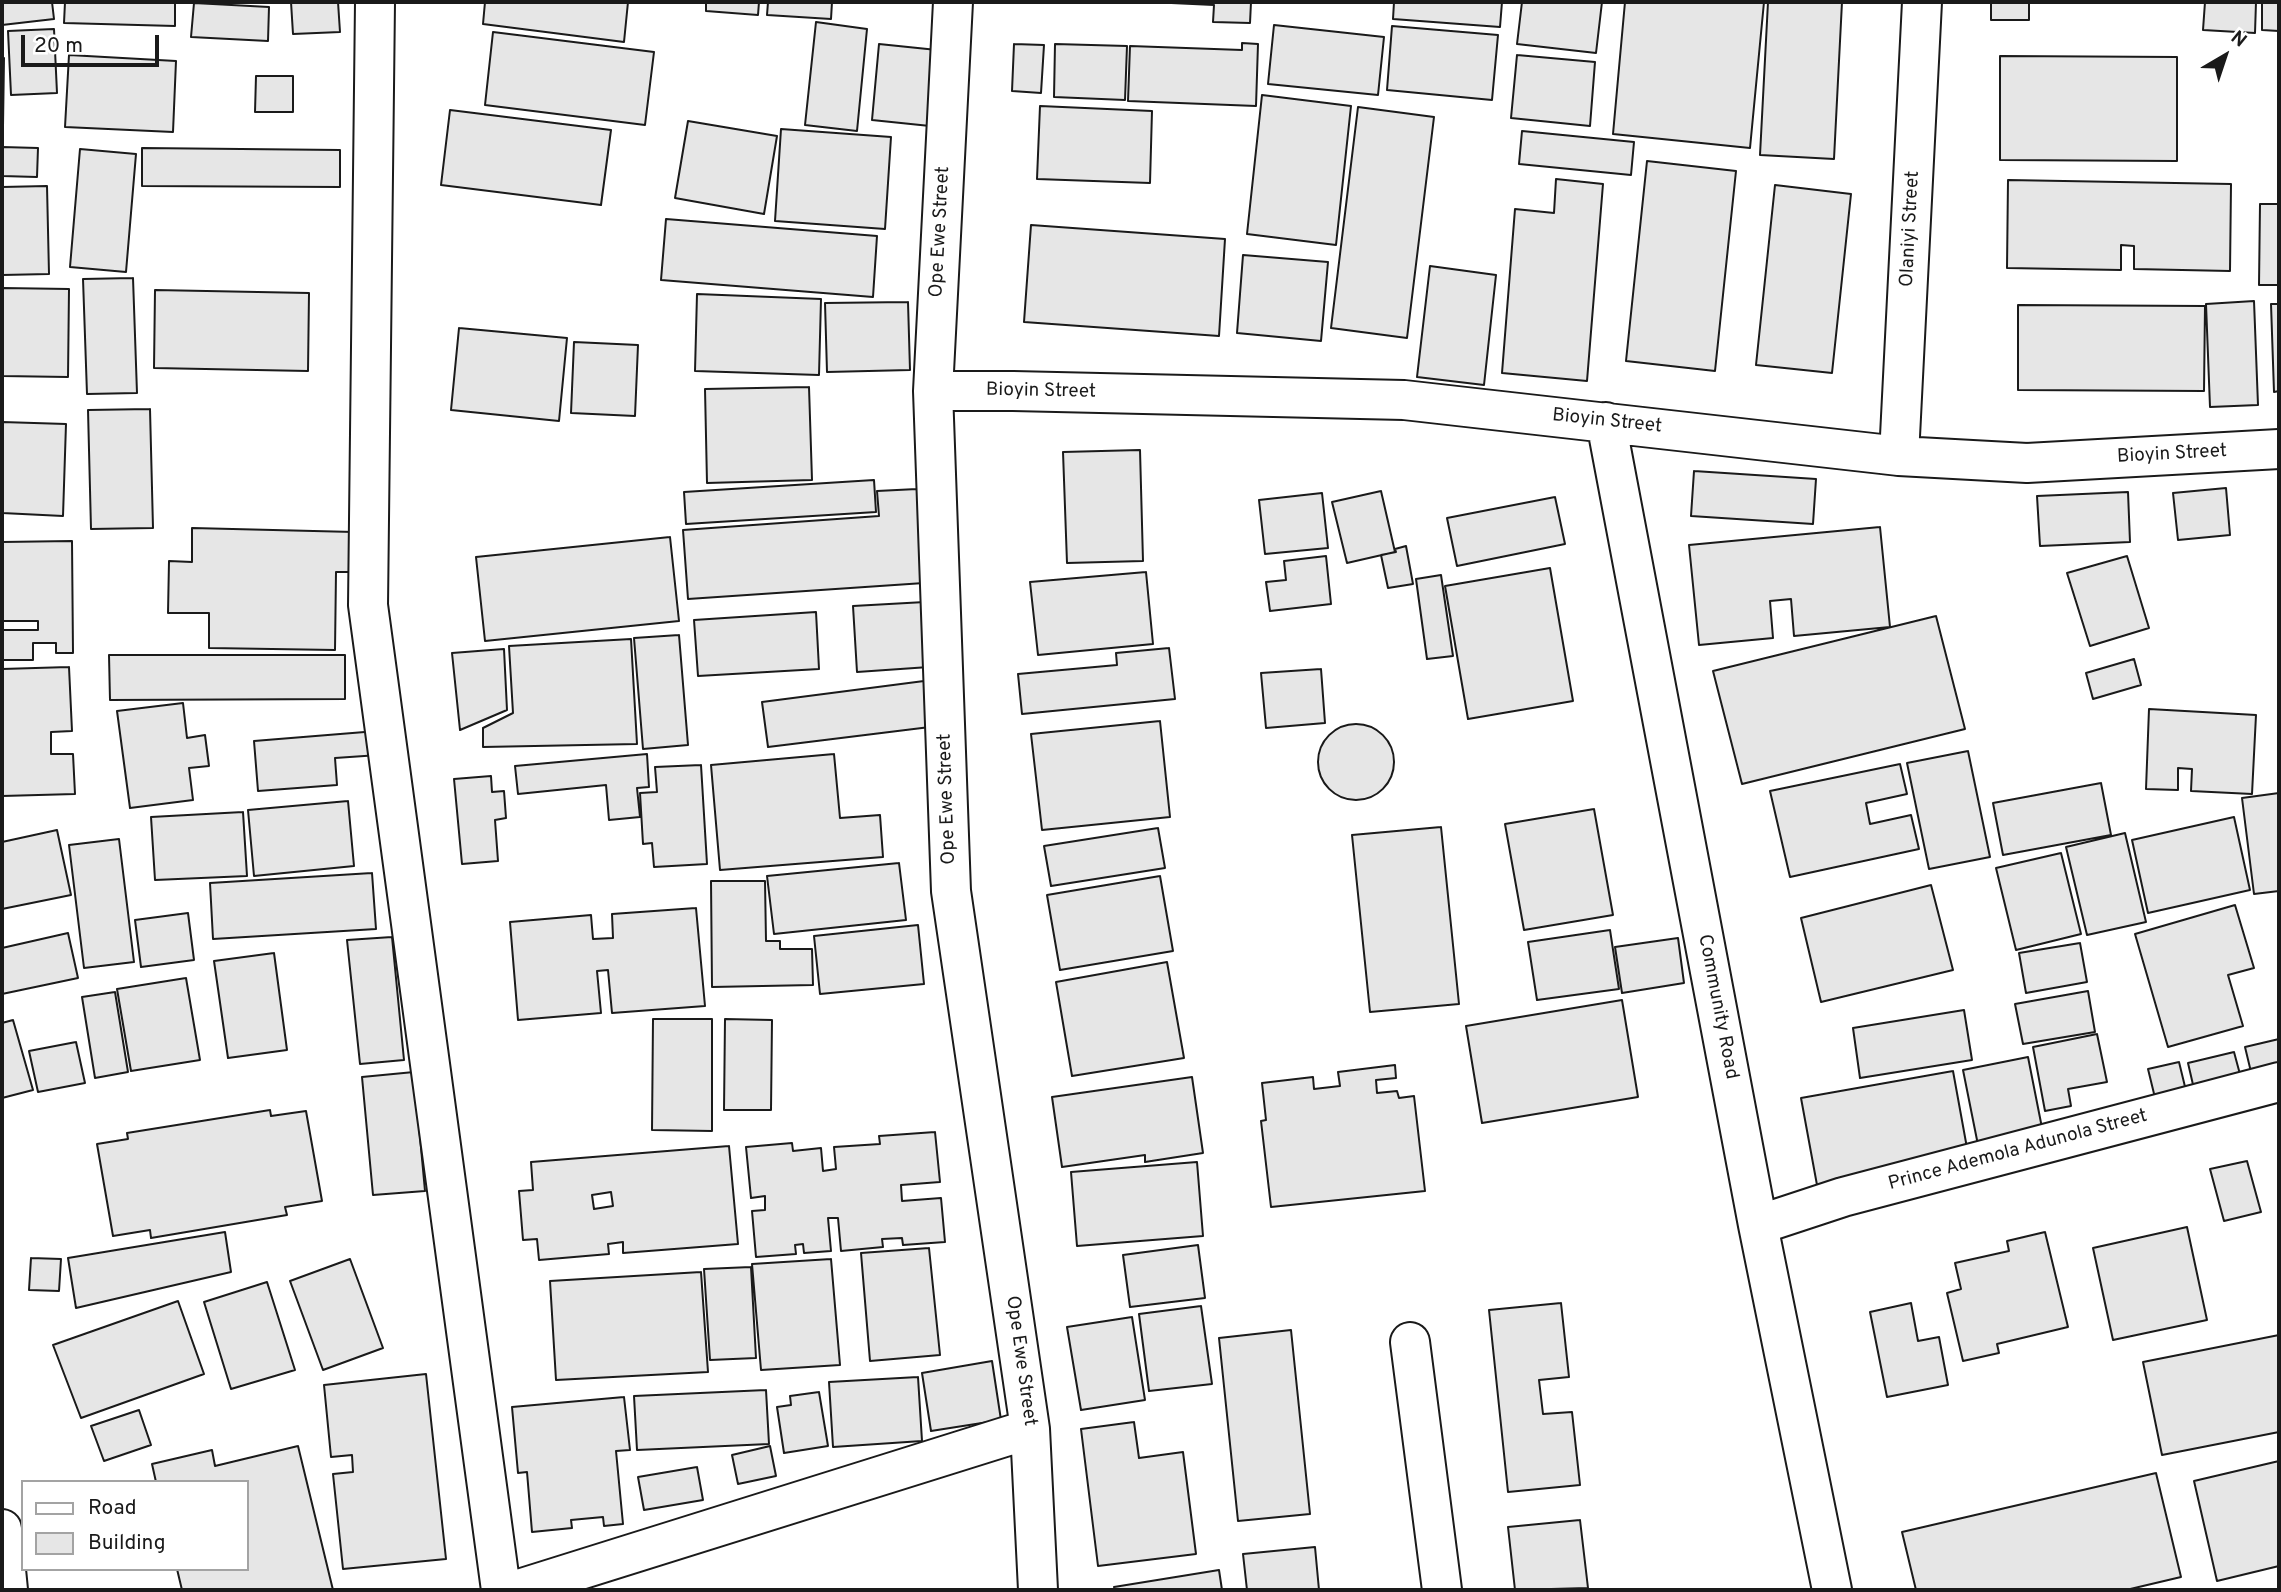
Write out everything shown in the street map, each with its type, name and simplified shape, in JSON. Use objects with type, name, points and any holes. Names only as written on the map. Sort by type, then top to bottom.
[{"type":"street","points":[[375,2],[368,605],[500,1590]]},
{"type":"street","name":"Ope Ewe Street","points":[[953,2],[933,391],[951,891],[1030,1429],[1038,1590]]},
{"type":"street","name":"Olaniyi Street","points":[[1899,456],[1922,2]]},
{"type":"street","name":"Bioyin Street","points":[[933,391],[1013,390],[1404,400],[1899,456],[2027,463],[2279,449]]},
{"type":"street","name":"Community Road","points":[[1606,422],[1758,1225],[1832,1590]]},
{"type":"street","name":"Prince Ademola Adunola Street","points":[[1758,1225],[1843,1197],[2279,1082]]},
{"type":"street","points":[[1410,1342],[1442,1590]]},
{"type":"street","points":[[516,1590],[1030,1429]]},
{"type":"street","points":[[2,1529],[8,1590]]},
{"type":"building","points":[[2,2],[52,2],[54,19],[2,25]]},
{"type":"building","points":[[65,2],[175,2],[175,26],[64,23]]},
{"type":"building","points":[[291,2],[338,2],[340,32],[293,34]]},
{"type":"building","points":[[485,2],[628,2],[624,42],[483,24]]},
{"type":"building","points":[[706,2],[759,2],[758,15],[706,11]]},
{"type":"building","points":[[768,2],[832,2],[831,19],[767,15]]},
{"type":"building","points":[[1150,2],[1251,2],[1250,23],[1213,22],[1214,5]]},
{"type":"building","points":[[1394,2],[1502,2],[1500,27],[1393,19]]},
{"type":"building","points":[[1522,2],[1602,2],[1596,53],[1517,44]]},
{"type":"building","points":[[1625,2],[1764,2],[1750,148],[1613,134]]},
{"type":"building","points":[[1768,2],[1842,2],[1834,159],[1760,155]]},
{"type":"building","points":[[1991,2],[2029,2],[2029,20],[1991,20]]},
{"type":"building","points":[[2205,2],[2256,2],[2255,33],[2203,30]]},
{"type":"building","points":[[2262,2],[2279,2],[2279,31],[2262,30]]},
{"type":"building","points":[[194,3],[269,7],[268,41],[191,37]]},
{"type":"building","points":[[816,22],[867,29],[857,131],[805,125]]},
{"type":"building","points":[[1274,25],[1384,37],[1378,95],[1268,84]]},
{"type":"building","points":[[1392,26],[1498,35],[1492,100],[1387,90]]},
{"type":"building","points":[[54,29],[57,93],[11,95],[8,31]]},
{"type":"building","points":[[493,32],[654,52],[645,125],[485,105]]},
{"type":"building","points":[[1242,43],[1258,44],[1256,106],[1128,101],[1130,46],[1242,50]]},
{"type":"building","points":[[879,44],[937,50],[930,126],[872,120]]},
{"type":"building","points":[[1014,44],[1044,45],[1041,93],[1012,91]]},
{"type":"building","points":[[1055,44],[1127,46],[1125,100],[1054,97]]},
{"type":"building","points":[[69,55],[176,61],[173,132],[65,127]]},
{"type":"building","points":[[1517,55],[1595,62],[1590,126],[1511,118]]},
{"type":"building","points":[[2000,56],[2177,57],[2177,161],[2000,160]]},
{"type":"building","points":[[4,58],[3,126],[2,126]]},
{"type":"building","points":[[256,76],[293,76],[293,112],[255,112]]},
{"type":"building","points":[[1262,95],[1351,106],[1336,245],[1247,234]]},
{"type":"building","points":[[1040,106],[1152,111],[1150,183],[1037,179]]},
{"type":"building","points":[[1358,107],[1434,117],[1407,338],[1331,328]]},
{"type":"building","points":[[450,110],[611,130],[601,205],[441,185]]},
{"type":"building","points":[[688,121],[777,136],[764,214],[675,198]]},
{"type":"building","points":[[781,129],[891,137],[885,229],[775,221]]},
{"type":"building","points":[[1522,131],[1634,142],[1631,175],[1519,164]]},
{"type":"building","points":[[2,147],[38,148],[37,177],[2,176]]},
{"type":"building","points":[[142,148],[340,150],[340,187],[142,186]]},
{"type":"building","points":[[80,149],[136,154],[126,272],[70,267]]},
{"type":"building","points":[[1647,161],[1736,171],[1715,371],[1626,361]]},
{"type":"building","points":[[1556,179],[1603,184],[1587,381],[1502,373],[1515,209],[1554,213]]},
{"type":"building","points":[[2008,180],[2231,184],[2230,271],[2134,269],[2134,246],[2121,245],[2121,270],[2007,268]]},
{"type":"building","points":[[1775,185],[1851,194],[1832,373],[1756,365]]},
{"type":"building","points":[[47,186],[49,274],[2,275],[2,187]]},
{"type":"building","points":[[2260,204],[2279,204],[2279,285],[2259,285]]},
{"type":"building","points":[[666,219],[877,236],[873,297],[661,280]]},
{"type":"building","points":[[1031,225],[1225,239],[1219,336],[1024,322]]},
{"type":"building","points":[[1243,255],[1328,262],[1321,341],[1237,333]]},
{"type":"building","points":[[1430,266],[1496,275],[1484,385],[1417,377]]},
{"type":"building","points":[[133,278],[137,393],[87,394],[83,279]]},
{"type":"building","points":[[2,288],[69,289],[68,377],[2,376]]},
{"type":"building","points":[[155,290],[309,293],[308,371],[154,368]]},
{"type":"building","points":[[697,294],[821,299],[819,375],[695,371]]},
{"type":"building","points":[[2254,301],[2258,405],[2210,407],[2206,304]]},
{"type":"building","points":[[908,302],[910,370],[827,372],[825,303]]},
{"type":"building","points":[[2271,304],[2279,304],[2279,391],[2274,392]]},
{"type":"building","points":[[2018,305],[2205,306],[2204,391],[2018,390]]},
{"type":"building","points":[[459,328],[567,338],[559,421],[451,410]]},
{"type":"building","points":[[574,342],[638,345],[635,416],[571,413]]},
{"type":"building","points":[[809,387],[812,480],[707,483],[705,389]]},
{"type":"building","points":[[150,409],[153,528],[91,529],[88,410]]},
{"type":"building","points":[[2,422],[66,424],[63,516],[2,513]]},
{"type":"building","points":[[1140,450],[1143,561],[1067,563],[1063,452]]},
{"type":"building","points":[[1694,471],[1816,479],[1813,524],[1691,516]]},
{"type":"building","points":[[874,480],[876,512],[686,524],[684,492]]},
{"type":"building","points":[[2226,488],[2230,535],[2178,540],[2173,493]]},
{"type":"building","points":[[917,489],[924,583],[688,599],[683,530],[879,516],[877,491]]},
{"type":"building","points":[[1381,491],[1395,552],[1347,563],[1332,502]]},
{"type":"building","points":[[2128,492],[2130,542],[2040,546],[2037,496]]},
{"type":"building","points":[[1322,493],[1328,548],[1265,554],[1259,500]]},
{"type":"building","points":[[1555,497],[1565,544],[1457,566],[1447,518]]},
{"type":"building","points":[[1880,527],[1890,627],[1794,636],[1791,599],[1770,601],[1773,638],[1699,645],[1689,545]]},
{"type":"building","points":[[192,528],[354,532],[354,572],[336,572],[335,650],[209,648],[209,613],[168,613],[169,561],[192,562]]},
{"type":"building","points":[[670,537],[679,621],[485,641],[476,557]]},
{"type":"building","points":[[72,541],[73,653],[56,653],[56,643],[33,643],[33,660],[3,660],[3,630],[38,630],[38,621],[3,621],[2,542]]},
{"type":"building","points":[[1406,546],[1413,584],[1388,588],[1381,555],[1396,552],[1395,549]]},
{"type":"building","points":[[1326,556],[1331,604],[1270,611],[1266,582],[1286,580],[1284,561]]},
{"type":"building","points":[[2127,556],[2149,628],[2090,646],[2067,573]]},
{"type":"building","points":[[1550,568],[1573,701],[1468,719],[1445,586]]},
{"type":"building","points":[[1146,572],[1153,644],[1038,655],[1030,582]]},
{"type":"building","points":[[1441,575],[1453,656],[1427,659],[1416,579]]},
{"type":"building","points":[[925,602],[929,667],[857,672],[853,606]]},
{"type":"building","points":[[816,612],[819,669],[698,676],[694,620]]},
{"type":"building","points":[[1936,616],[1965,729],[1742,784],[1713,671]]},
{"type":"building","points":[[679,635],[688,745],[643,749],[634,638]]},
{"type":"building","points":[[631,639],[637,744],[483,747],[483,728],[513,713],[509,646]]},
{"type":"building","points":[[1169,648],[1175,699],[1022,714],[1018,674],[1117,665],[1116,653]]},
{"type":"building","points":[[504,649],[507,710],[460,730],[452,653]]},
{"type":"building","points":[[109,655],[345,655],[345,699],[110,700]]},
{"type":"building","points":[[2134,659],[2141,685],[2093,699],[2086,673]]},
{"type":"building","points":[[69,667],[72,731],[51,732],[51,754],[73,754],[75,794],[2,796],[2,669]]},
{"type":"building","points":[[1321,669],[1325,723],[1266,728],[1261,673]]},
{"type":"building","points":[[924,681],[930,727],[768,747],[762,702]]},
{"type":"building","points":[[183,703],[187,738],[205,735],[209,766],[189,768],[193,800],[130,808],[117,711]]},
{"type":"building","points":[[2149,709],[2256,715],[2252,794],[2191,791],[2192,769],[2178,768],[2178,790],[2146,789]]},
{"type":"building","points":[[1160,721],[1170,817],[1042,830],[1031,734]]},
{"type":"building","points":[[1349,724],[1363,724],[1377,730],[1388,741],[1394,762],[1391,777],[1383,789],[1363,800],[1349,800],[1335,794],[1324,783],[1318,769],[1318,755],[1324,741],[1335,730]]},
{"type":"building","points":[[377,731],[379,755],[335,758],[337,785],[258,791],[254,741]]},
{"type":"building","points":[[1968,751],[1990,857],[1929,869],[1907,763]]},
{"type":"building","points":[[647,754],[649,787],[637,788],[640,817],[609,820],[606,785],[518,794],[515,766]]},
{"type":"building","points":[[834,754],[840,818],[880,815],[883,857],[720,870],[711,765]]},
{"type":"building","points":[[1900,764],[1907,794],[1866,803],[1870,824],[1911,815],[1919,849],[1790,877],[1770,791]]},
{"type":"building","points":[[701,765],[707,864],[654,867],[652,843],[643,844],[640,793],[657,792],[655,767]]},
{"type":"building","points":[[491,776],[492,792],[504,791],[506,818],[495,820],[498,861],[462,864],[454,779]]},
{"type":"building","points":[[2101,783],[2111,835],[2003,855],[1993,803]]},
{"type":"building","points":[[2279,793],[2279,891],[2254,894],[2242,798]]},
{"type":"building","points":[[348,801],[354,866],[254,876],[248,810]]},
{"type":"building","points":[[1594,809],[1613,915],[1524,930],[1505,824]]},
{"type":"building","points":[[243,812],[247,876],[155,880],[151,817]]},
{"type":"building","points":[[2234,817],[2250,890],[2148,913],[2132,840]]},
{"type":"building","points":[[1441,827],[1459,1004],[1370,1012],[1352,835]]},
{"type":"building","points":[[1158,828],[1165,868],[1051,886],[1044,846]]},
{"type":"building","points":[[57,830],[71,895],[2,909],[2,842]]},
{"type":"building","points":[[2125,833],[2146,922],[2087,935],[2066,847]]},
{"type":"building","points":[[119,839],[134,962],[84,968],[69,845]]},
{"type":"building","points":[[2061,853],[2081,934],[2016,950],[1996,868]]},
{"type":"building","points":[[899,863],[906,920],[774,934],[767,876]]},
{"type":"building","points":[[372,873],[376,929],[213,939],[210,883]]},
{"type":"building","points":[[1160,876],[1173,951],[1060,970],[1047,895]]},
{"type":"building","points":[[711,881],[765,881],[766,941],[780,941],[780,949],[812,949],[813,985],[712,987]]},
{"type":"building","points":[[1931,885],[1953,970],[1821,1002],[1801,918]]},
{"type":"building","points":[[2235,905],[2254,968],[2228,975],[2243,1026],[2168,1047],[2135,934]]},
{"type":"building","points":[[696,908],[705,1006],[612,1013],[608,970],[597,971],[601,1013],[518,1020],[510,922],[591,915],[593,939],[613,938],[612,914]]},
{"type":"building","points":[[188,913],[194,960],[141,967],[135,920]]},
{"type":"building","points":[[918,925],[924,984],[820,994],[814,936]]},
{"type":"building","points":[[1610,930],[1619,989],[1537,1000],[1528,942]]},
{"type":"building","points":[[68,933],[78,978],[2,994],[2,948]]},
{"type":"building","points":[[392,937],[404,1060],[360,1064],[347,940]]},
{"type":"building","points":[[1678,938],[1684,983],[1622,993],[1615,947]]},
{"type":"building","points":[[2080,943],[2087,982],[2026,993],[2019,953]]},
{"type":"building","points":[[274,953],[287,1050],[228,1058],[214,961]]},
{"type":"building","points":[[1167,962],[1184,1058],[1072,1076],[1056,982]]},
{"type":"building","points":[[186,978],[200,1060],[131,1071],[117,989]]},
{"type":"building","points":[[2088,991],[2095,1032],[2023,1044],[2015,1004]]},
{"type":"building","points":[[115,992],[128,1072],[95,1078],[82,997]]},
{"type":"building","points":[[1622,1000],[1638,1097],[1482,1123],[1466,1026]]},
{"type":"building","points":[[1964,1010],[1972,1060],[1860,1078],[1853,1028]]},
{"type":"building","points":[[653,1019],[712,1019],[712,1131],[652,1130]]},
{"type":"building","points":[[725,1019],[772,1020],[771,1110],[724,1110]]},
{"type":"building","points":[[13,1020],[33,1090],[2,1098],[2,1023]]},
{"type":"building","points":[[2097,1034],[2107,1082],[2068,1089],[2071,1106],[2045,1111],[2033,1047]]},
{"type":"building","points":[[2279,1039],[2279,1065],[2251,1072],[2245,1047]]},
{"type":"building","points":[[76,1042],[85,1083],[38,1092],[29,1051]]},
{"type":"building","points":[[2234,1052],[2241,1078],[2194,1089],[2188,1063]]},
{"type":"building","points":[[2028,1057],[2044,1138],[1979,1150],[1963,1070]]},
{"type":"building","points":[[2179,1062],[2188,1099],[2157,1106],[2148,1069]]},
{"type":"building","points":[[1395,1065],[1396,1078],[1376,1080],[1377,1093],[1397,1091],[1399,1098],[1414,1096],[1425,1191],[1271,1207],[1261,1121],[1266,1120],[1262,1083],[1313,1077],[1314,1089],[1340,1086],[1338,1072]]},
{"type":"building","points":[[1953,1071],[1969,1159],[1817,1185],[1801,1098]]},
{"type":"building","points":[[414,1072],[425,1191],[373,1195],[362,1077]]},
{"type":"building","points":[[1192,1077],[1203,1153],[1145,1162],[1145,1155],[1062,1167],[1052,1097]]},
{"type":"building","points":[[270,1110],[271,1116],[306,1111],[322,1201],[285,1207],[287,1215],[151,1238],[150,1230],[113,1236],[97,1144],[128,1139],[127,1133]]},
{"type":"building","points":[[935,1132],[940,1182],[901,1185],[902,1201],[941,1198],[945,1242],[903,1245],[902,1238],[882,1239],[883,1247],[841,1251],[838,1218],[828,1218],[831,1251],[804,1253],[803,1244],[795,1245],[796,1254],[756,1257],[752,1211],[765,1210],[765,1196],[751,1198],[746,1147],[792,1143],[793,1151],[821,1148],[823,1171],[836,1169],[834,1147],[880,1144],[879,1136]]},
{"type":"building","points":[[729,1146],[738,1244],[623,1253],[623,1242],[608,1244],[609,1254],[539,1260],[537,1239],[523,1240],[519,1191],[533,1190],[531,1162]]},
{"type":"building","points":[[2247,1161],[2261,1212],[2224,1221],[2210,1169]]},
{"type":"building","points":[[1197,1162],[1203,1236],[1077,1246],[1071,1172]]},
{"type":"building","points":[[611,1192],[613,1206],[594,1209],[592,1195]]},
{"type":"building","points":[[2187,1227],[2207,1320],[2113,1340],[2093,1248]]},
{"type":"building","points":[[225,1232],[231,1272],[76,1308],[68,1258]]},
{"type":"building","points":[[2045,1232],[2068,1327],[1997,1344],[1999,1353],[1963,1361],[1947,1293],[1961,1289],[1955,1263],[2009,1251],[2007,1241]]},
{"type":"building","points":[[1198,1245],[1205,1298],[1130,1307],[1123,1255]]},
{"type":"building","points":[[929,1248],[940,1355],[870,1361],[861,1253]]},
{"type":"building","points":[[31,1258],[61,1259],[59,1291],[29,1290]]},
{"type":"building","points":[[350,1259],[383,1348],[323,1370],[290,1281]]},
{"type":"building","points":[[831,1259],[840,1365],[761,1370],[752,1264]]},
{"type":"building","points":[[751,1267],[756,1358],[710,1360],[704,1269]]},
{"type":"building","points":[[701,1272],[708,1372],[556,1380],[550,1281]]},
{"type":"building","points":[[267,1282],[295,1370],[231,1389],[204,1302]]},
{"type":"building","points":[[178,1301],[204,1374],[81,1418],[53,1345]]},
{"type":"building","points":[[1561,1303],[1569,1377],[1539,1380],[1543,1414],[1572,1412],[1580,1485],[1508,1492],[1489,1310]]},
{"type":"building","points":[[1911,1303],[1918,1341],[1939,1337],[1948,1385],[1887,1397],[1870,1312]]},
{"type":"building","points":[[1201,1306],[1212,1384],[1149,1391],[1139,1314]]},
{"type":"building","points":[[1132,1317],[1145,1400],[1081,1410],[1067,1327]]},
{"type":"building","points":[[1291,1330],[1310,1514],[1238,1521],[1219,1338]]},
{"type":"building","points":[[2279,1335],[2279,1432],[2162,1455],[2143,1362]]},
{"type":"building","points":[[992,1361],[1001,1420],[931,1431],[922,1373]]},
{"type":"building","points":[[426,1374],[446,1559],[343,1569],[333,1474],[353,1472],[352,1455],[331,1457],[324,1385]]},
{"type":"building","points":[[918,1377],[922,1441],[833,1447],[829,1382]]},
{"type":"building","points":[[766,1390],[769,1444],[637,1450],[634,1396]]},
{"type":"building","points":[[819,1392],[828,1446],[784,1453],[777,1407],[791,1405],[790,1396]]},
{"type":"building","points":[[624,1397],[630,1450],[616,1451],[623,1524],[604,1526],[603,1517],[571,1520],[572,1528],[532,1532],[527,1472],[518,1473],[512,1407]]},
{"type":"building","points":[[139,1410],[151,1445],[104,1461],[91,1426]]},
{"type":"building","points":[[1134,1422],[1139,1458],[1183,1452],[1196,1554],[1098,1566],[1081,1429]]},
{"type":"building","points":[[298,1446],[333,1590],[182,1590],[177,1571],[248,1571],[248,1480],[156,1480],[152,1464],[212,1450],[215,1466]]},
{"type":"building","points":[[770,1446],[776,1476],[738,1484],[732,1455]]},
{"type":"building","points":[[2279,1461],[2279,1566],[2217,1581],[2194,1481]]},
{"type":"building","points":[[697,1467],[703,1500],[644,1510],[638,1477]]},
{"type":"building","points":[[2156,1473],[2181,1577],[2126,1590],[1916,1590],[1902,1532]]},
{"type":"building","points":[[1580,1520],[1588,1588],[1515,1590],[1508,1527]]},
{"type":"building","points":[[1315,1547],[1319,1590],[1247,1590],[1243,1554]]},
{"type":"building","points":[[1219,1570],[1222,1590],[1115,1590],[1114,1587]]}]
